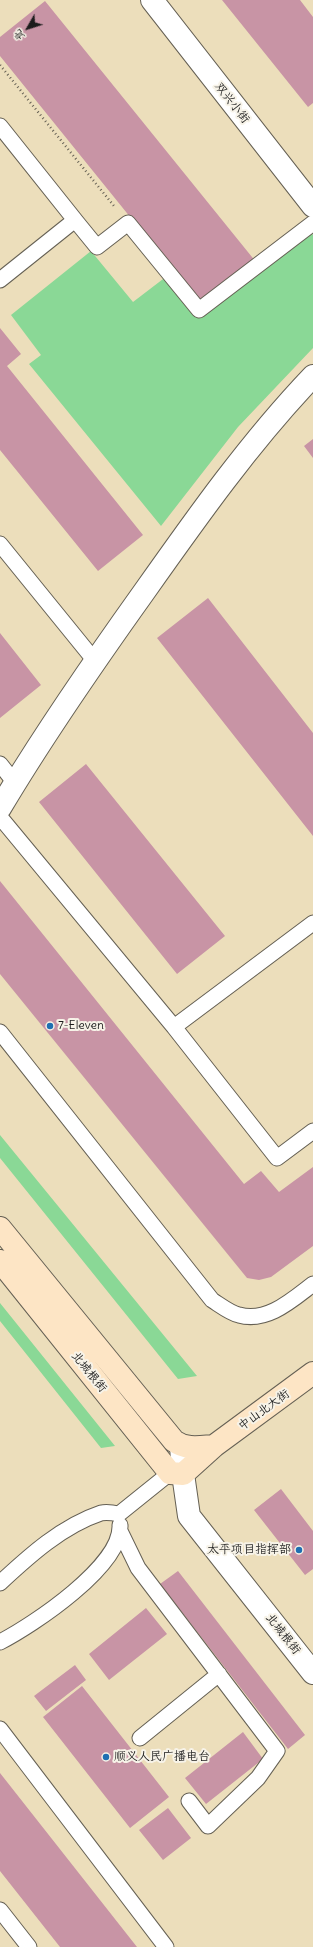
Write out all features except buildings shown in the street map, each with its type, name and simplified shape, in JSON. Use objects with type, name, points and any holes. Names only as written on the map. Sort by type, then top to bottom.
[{"type":"street","name":"双兴小街","points":[[152,0],[313,206]]},
{"type":"street","points":[[0,808],[95,661],[207,503],[260,436],[313,376]]},
{"type":"street","name":"北城根街","points":[[0,1228],[174,1441],[181,1446],[176,1473]]},
{"type":"street","name":"北城根街","points":[[0,1261],[176,1473],[189,1516],[313,1673]]},
{"type":"street","name":"中山北大街","points":[[214,1446],[313,1373]]},
{"type":"street","points":[[181,1446],[191,1448],[214,1446]]},
{"type":"street","points":[[176,1473],[214,1446]]},
{"type":"lane","points":[[0,126],[98,247],[128,223],[199,310],[313,223]]},
{"type":"lane","points":[[0,280],[75,220]]},
{"type":"lane","points":[[0,544],[95,661]]},
{"type":"lane","points":[[0,764],[15,783]]},
{"type":"lane","points":[[0,817],[174,1027],[277,1158],[313,1131]]},
{"type":"lane","points":[[174,1027],[313,923]]},
{"type":"lane","points":[[0,1032],[212,1300],[239,1315],[264,1316],[286,1304],[313,1284]]},
{"type":"lane","points":[[0,1583],[50,1541],[75,1526],[102,1513],[119,1514],[176,1473]]},
{"type":"lane","points":[[119,1514],[120,1531],[138,1568],[277,1750],[258,1778],[208,1826],[190,1801]]},
{"type":"lane","points":[[0,1642],[18,1633],[88,1580],[112,1550],[120,1531]]},
{"type":"lane","points":[[140,1738],[218,1674]]},
{"type":"lane","points":[[0,1729],[166,1947]]},
{"type":"lane","points":[[0,1910],[29,1947]]},
{"type":"path","points":[[0,65],[128,223]]},
{"type":"green space","points":[[309,229],[313,235],[313,348],[238,427],[161,526],[29,364],[41,355],[11,315],[91,251],[133,302],[167,276],[199,316]]},
{"type":"green space","points":[[0,1135],[197,1376],[178,1379],[0,1158]]},
{"type":"green space","points":[[0,1303],[115,1446],[101,1448],[0,1321]]},
{"type":"place","name":"7-Eleven","points":[[50,1026]]},
{"type":"place","name":"太平项目指挥部","points":[[299,1550]]},
{"type":"place","name":"顺义人民广播电台","points":[[106,1757]]}]
